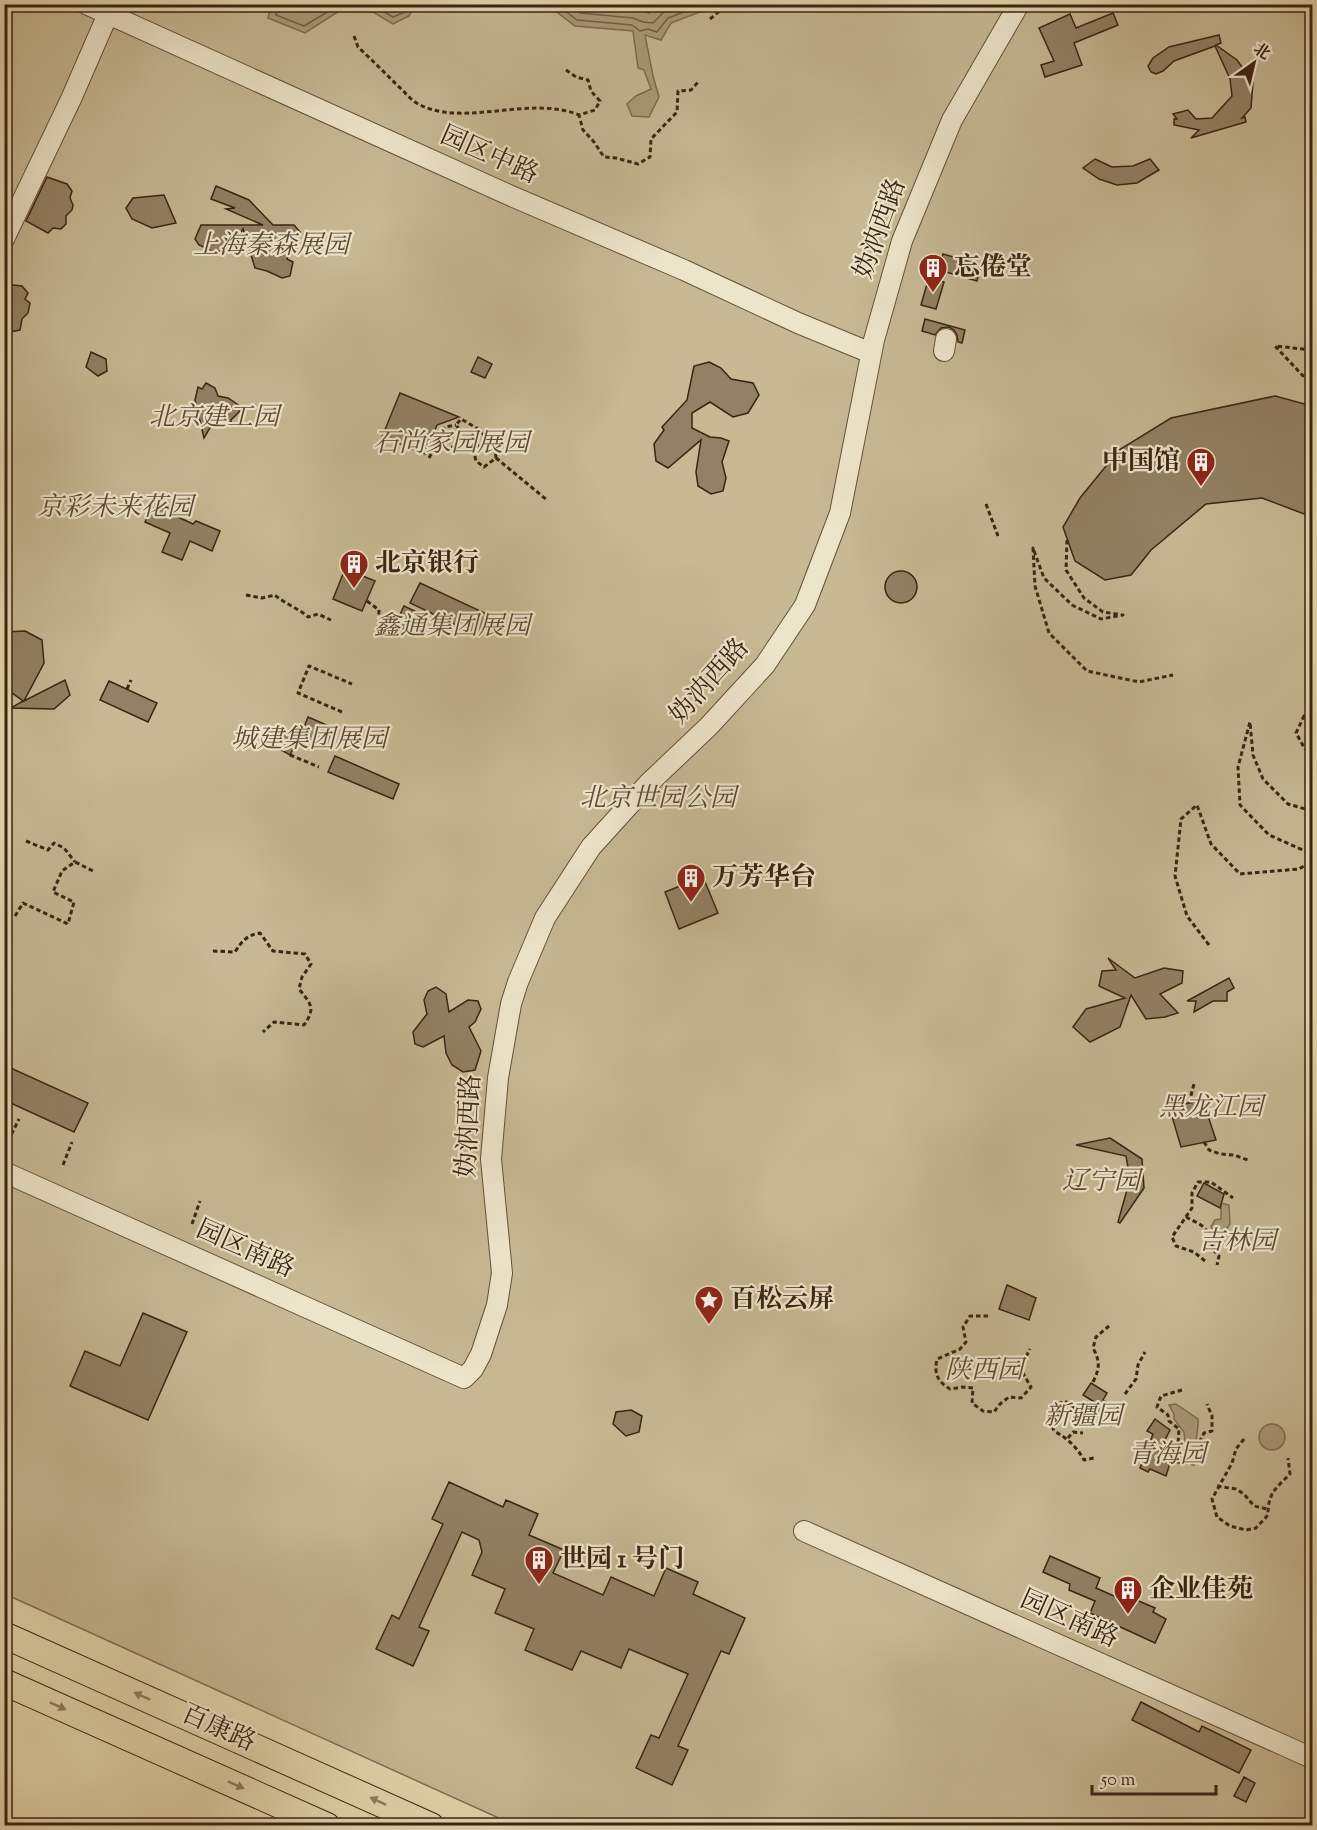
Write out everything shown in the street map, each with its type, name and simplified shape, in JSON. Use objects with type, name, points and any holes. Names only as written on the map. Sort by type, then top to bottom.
[{"type":"main road","name":"百康路","points":[[4,1635],[431,1826]]},
{"type":"main road","name":"百康路","points":[[4,1682],[327,1826]]},
{"type":"street","name":"园区中路","points":[[86,4],[509,195],[871,353]]},
{"type":"street","name":"妫汭西路","points":[[464,1378],[473,1369],[481,1354],[498,1305],[502,1273],[491,1159],[498,1078],[511,1004],[518,982],[545,918],[591,847],[649,783],[709,726],[765,665],[805,605],[840,513],[871,353],[902,241],[952,120],[1019,4]]},
{"type":"street","points":[[4,239],[71,99],[108,14]]},
{"type":"street","name":"园区南路","points":[[4,1172],[464,1378]]},
{"type":"street","name":"园区南路","points":[[804,1531],[1312,1758]]},
{"type":"path","points":[[710,19],[728,4]]},
{"type":"path","points":[[354,36],[358,47],[415,102],[439,112],[499,112],[525,107],[566,109],[579,115],[595,110],[600,101],[591,91],[588,80],[576,77],[566,70]]},
{"type":"path","points":[[579,115],[583,130],[604,157],[638,164],[650,157],[651,139],[677,112],[678,90],[691,90],[699,81]]},
{"type":"path","points":[[1312,350],[1275,346],[1305,378],[1312,391]]},
{"type":"path","points":[[429,458],[445,427],[456,425],[460,419],[480,430],[495,447],[496,458],[547,500]]},
{"type":"path","points":[[456,425],[473,448],[476,461],[484,467],[496,458]]},
{"type":"path","points":[[438,441],[446,447],[473,448],[488,441],[491,436]]},
{"type":"path","points":[[986,504],[998,536]]},
{"type":"path","points":[[1068,540],[1066,570],[1084,598],[1103,612],[1123,615],[1101,619],[1072,605],[1044,578],[1033,548],[1035,586],[1049,633],[1087,671],[1139,682],[1173,675]]},
{"type":"path","points":[[246,595],[262,598],[275,596],[308,617],[318,614],[331,620]]},
{"type":"path","points":[[367,601],[379,609],[378,629]]},
{"type":"path","points":[[342,712],[298,693],[309,666],[352,684]]},
{"type":"path","points":[[128,689],[131,680]]},
{"type":"path","points":[[1312,717],[1304,716],[1296,733],[1312,761]]},
{"type":"path","points":[[1312,811],[1288,804],[1263,779],[1253,755],[1250,722],[1238,767],[1240,805],[1269,835],[1312,854]]},
{"type":"path","points":[[1305,749],[1312,753]]},
{"type":"path","points":[[290,755],[319,766]]},
{"type":"path","points":[[1209,945],[1187,916],[1175,876],[1181,819],[1197,805],[1211,844],[1240,874],[1299,869],[1312,861]]},
{"type":"path","points":[[27,840],[48,850],[54,843],[64,848],[75,862],[93,871]]},
{"type":"path","points":[[15,915],[23,903],[68,924],[74,902],[53,892],[62,871],[75,862]]},
{"type":"path","points":[[213,951],[236,952],[241,942],[250,934],[260,933],[273,951],[305,954],[311,964],[302,977],[299,989],[311,1004],[311,1015],[304,1025],[274,1022],[263,1032]]},
{"type":"path","points":[[1189,1103],[1194,1084]]},
{"type":"path","points":[[8,1141],[19,1119]]},
{"type":"path","points":[[1204,1142],[1209,1150],[1248,1160]]},
{"type":"path","points":[[63,1165],[72,1143]]},
{"type":"path","points":[[1205,1261],[1194,1252],[1176,1246],[1172,1237],[1192,1208],[1192,1193],[1198,1182],[1211,1182],[1233,1198]]},
{"type":"path","points":[[192,1224],[200,1201]]},
{"type":"path","points":[[1186,1217],[1203,1224],[1212,1241],[1212,1247],[1219,1256],[1217,1264]]},
{"type":"path","points":[[988,1316],[970,1316],[963,1327],[966,1342],[960,1349],[937,1359],[935,1371],[939,1382],[950,1389],[973,1388],[972,1403],[984,1411],[994,1412],[1009,1397],[1021,1398],[1031,1387],[1020,1368],[1030,1349]]},
{"type":"path","points":[[1093,1382],[1100,1370],[1093,1348],[1096,1337],[1109,1326]]},
{"type":"path","points":[[1125,1394],[1136,1379],[1138,1365],[1145,1352]]},
{"type":"path","points":[[1182,1390],[1161,1396],[1157,1407],[1168,1414],[1169,1421],[1179,1429],[1177,1462],[1194,1464],[1200,1458],[1203,1449],[1199,1443],[1204,1433],[1212,1431],[1212,1416],[1207,1404]]},
{"type":"path","points":[[1075,1408],[1065,1401],[1056,1405],[1050,1420],[1054,1431],[1077,1447],[1084,1460],[1094,1458]]},
{"type":"path","points":[[1067,1439],[1072,1432],[1083,1433]]},
{"type":"path","points":[[1244,1439],[1236,1449],[1232,1463],[1217,1486],[1212,1499],[1217,1517],[1230,1526],[1246,1530],[1256,1528],[1268,1515],[1272,1493],[1290,1474],[1288,1458]]},
{"type":"path","points":[[1217,1486],[1236,1489],[1245,1494],[1254,1506],[1268,1509]]},
{"type":"green space","name":"北京世园公园","points":[[5,5],[1312,5],[1312,1825],[514,1825],[5,1594]]},
{"type":"water","points":[[271,4],[416,5],[409,16],[393,24],[373,12],[339,11],[305,33],[268,18]]},
{"type":"water","points":[[718,4],[671,23],[661,40],[645,35],[659,97],[649,117],[632,116],[627,104],[636,96],[651,89],[644,70],[638,68],[633,31],[575,26],[554,10],[538,5]]},
{"type":"water","points":[[1221,1203],[1229,1205],[1230,1224],[1224,1233],[1216,1233],[1211,1227],[1215,1220],[1221,1219]]},
{"type":"water","points":[[1176,1404],[1198,1419],[1196,1448],[1185,1444],[1184,1432],[1174,1419],[1169,1405]]},
{"type":"water","points":[[1272,1424],[1281,1428],[1285,1437],[1281,1446],[1272,1450],[1263,1446],[1259,1437],[1263,1428]]},
{"type":"building","points":[[1113,13],[1118,25],[1074,43],[1082,65],[1045,77],[1041,65],[1054,61],[1039,28],[1070,14],[1076,28]]},
{"type":"building","points":[[1219,35],[1221,43],[1216,45],[1237,60],[1253,82],[1251,108],[1242,118],[1245,117],[1246,122],[1191,138],[1199,130],[1174,125],[1174,119],[1177,119],[1173,114],[1188,110],[1196,119],[1212,118],[1232,96],[1230,79],[1215,46],[1174,61],[1156,74],[1151,72],[1148,66],[1153,58],[1169,47]]},
{"type":"building","points":[[1095,159],[1112,167],[1133,166],[1150,159],[1159,170],[1137,183],[1117,185],[1099,179],[1083,168]]},
{"type":"building","points":[[47,177],[67,184],[72,191],[70,198],[73,205],[72,210],[66,216],[66,224],[61,229],[53,228],[48,233],[26,221]]},
{"type":"building","points":[[216,186],[249,200],[273,225],[294,225],[300,232],[287,259],[293,262],[290,276],[282,278],[255,268],[243,229],[230,252],[212,251],[199,245],[195,239],[201,225],[263,225],[226,209],[235,208],[211,199]]},
{"type":"building","points":[[164,195],[176,223],[152,228],[132,219],[126,208],[133,198]]},
{"type":"building","points":[[943,254],[981,265],[977,281],[939,270]]},
{"type":"building","points":[[929,277],[944,282],[936,309],[921,305]]},
{"type":"building","points":[[4,284],[22,286],[28,293],[25,299],[30,303],[28,313],[22,319],[20,330],[4,333]]},
{"type":"building","points":[[925,319],[965,330],[962,343],[958,342],[954,330],[949,327],[941,328],[935,335],[922,331]]},
{"type":"building","points":[[91,352],[106,359],[107,371],[98,376],[86,367]]},
{"type":"building","points":[[478,357],[492,364],[485,378],[471,372]]},
{"type":"building","points":[[709,362],[721,368],[731,379],[753,383],[759,395],[748,413],[733,417],[710,402],[692,413],[692,428],[710,437],[729,441],[722,462],[726,478],[723,491],[711,494],[698,486],[696,472],[701,440],[668,468],[656,461],[654,444],[664,430],[662,427],[687,400],[694,366]]},
{"type":"building","points":[[206,383],[215,388],[218,396],[228,398],[243,408],[231,420],[231,425],[211,426],[204,438],[195,400],[198,387],[202,389]]},
{"type":"building","points":[[400,393],[459,417],[437,425],[425,454],[382,437]]},
{"type":"building","name":"中国馆","points":[[1275,396],[1312,406],[1312,517],[1262,498],[1206,504],[1151,550],[1131,575],[1105,580],[1075,561],[1063,527],[1080,498],[1119,450],[1171,418]]},
{"type":"building","points":[[154,502],[168,508],[167,512],[193,524],[196,521],[220,531],[212,551],[190,541],[182,560],[162,552],[170,533],[145,522]]},
{"type":"building","name":"北京银行","points":[[345,569],[375,581],[362,611],[333,599]]},
{"type":"building","points":[[901,571],[912,576],[917,587],[912,598],[901,603],[890,598],[885,587],[890,576]]},
{"type":"building","points":[[420,583],[489,615],[479,636],[410,603]]},
{"type":"building","points":[[404,606],[419,613],[411,632],[395,625]]},
{"type":"building","points":[[25,631],[42,640],[44,663],[24,701],[65,680],[70,695],[54,709],[11,708],[23,701],[8,690],[8,677],[4,678],[4,632]]},
{"type":"building","points":[[109,681],[157,703],[148,722],[100,700]]},
{"type":"building","points":[[308,717],[329,726],[330,735],[325,747],[300,737]]},
{"type":"building","points":[[284,732],[298,739],[290,755],[276,747]]},
{"type":"building","points":[[335,756],[399,784],[393,799],[328,772]]},
{"type":"building","name":"万芳华台","points":[[703,877],[718,913],[679,929],[665,892]]},
{"type":"building","points":[[1108,958],[1135,978],[1164,968],[1183,971],[1182,983],[1160,994],[1178,1013],[1146,1019],[1131,995],[1120,1027],[1090,1042],[1073,1027],[1086,1009],[1125,998],[1099,986],[1102,971],[1116,970]]},
{"type":"building","points":[[1229,978],[1234,988],[1227,992],[1227,1001],[1213,1001],[1194,1012],[1196,1001],[1187,1001]]},
{"type":"building","points":[[436,987],[446,994],[449,1012],[468,1000],[478,1001],[481,1009],[475,1022],[469,1027],[481,1051],[475,1070],[463,1072],[452,1065],[446,1053],[444,1036],[423,1047],[415,1044],[413,1032],[427,1014],[424,1000],[428,991]]},
{"type":"building","points":[[4,1065],[88,1103],[74,1132],[4,1100]]},
{"type":"building","points":[[1203,1101],[1216,1140],[1181,1147],[1169,1106]]},
{"type":"building","points":[[1110,1138],[1142,1159],[1144,1188],[1120,1223],[1118,1222],[1130,1179],[1126,1156],[1076,1145]]},
{"type":"building","points":[[1204,1183],[1224,1194],[1220,1208],[1197,1196]]},
{"type":"building","points":[[1007,1285],[1036,1298],[1029,1320],[999,1309]]},
{"type":"building","points":[[143,1313],[187,1332],[148,1420],[70,1386],[85,1351],[120,1366]]},
{"type":"building","points":[[1091,1383],[1107,1393],[1103,1400],[1120,1412],[1111,1426],[1090,1412],[1096,1403],[1083,1395]]},
{"type":"building","points":[[631,1410],[642,1416],[639,1432],[626,1436],[613,1424],[616,1412]]},
{"type":"building","points":[[1155,1419],[1170,1430],[1158,1454],[1171,1460],[1166,1476],[1150,1469],[1148,1472],[1140,1468],[1153,1434],[1147,1431]]},
{"type":"building","points":[[449,1482],[503,1507],[506,1500],[538,1514],[529,1535],[564,1550],[553,1573],[603,1595],[611,1577],[654,1596],[666,1568],[698,1582],[693,1594],[745,1618],[729,1654],[721,1651],[678,1746],[688,1750],[672,1785],[636,1768],[651,1735],[659,1738],[688,1674],[629,1649],[621,1668],[581,1651],[572,1670],[525,1650],[534,1629],[495,1613],[505,1589],[472,1575],[482,1552],[479,1540],[462,1532],[419,1627],[429,1631],[413,1666],[376,1649],[392,1615],[399,1619],[443,1524],[432,1519]]},
{"type":"building","name":"企业佳苑","points":[[1050,1556],[1100,1578],[1096,1588],[1132,1604],[1134,1599],[1155,1608],[1153,1612],[1166,1619],[1155,1643],[1090,1613],[1095,1601],[1069,1590],[1070,1584],[1043,1572]]},
{"type":"building","points":[[1141,1702],[1199,1732],[1202,1726],[1251,1750],[1239,1773],[1132,1720]]},
{"type":"building","points":[[1244,1777],[1255,1783],[1246,1802],[1234,1796]]},
{"type":"place","name":"忘倦堂","points":[[933,294]]},
{"type":"place","name":"中国馆","points":[[1201,488]]},
{"type":"place","name":"北京银行","points":[[354,590]]},
{"type":"place","name":"万芳华台","points":[[691,904]]},
{"type":"place","name":"百松云屏","points":[[709,1326]]},
{"type":"place","name":"世园 1 号门","points":[[539,1586]]},
{"type":"place","name":"企业佳苑","points":[[1128,1616]]},
{"type":"park label","name":"上海秦森展园","points":[[271,246]]},
{"type":"park label","name":"北京建工园","points":[[214,418]]},
{"type":"park label","name":"石尚家园展园","points":[[451,444]]},
{"type":"park label","name":"京彩未来花园","points":[[115,508]]},
{"type":"park label","name":"鑫通集团展园","points":[[452,627]]},
{"type":"park label","name":"城建集团展园","points":[[309,740]]},
{"type":"park label","name":"黑龙江园","points":[[1211,1108]]},
{"type":"park label","name":"辽宁园","points":[[1101,1182]]},
{"type":"park label","name":"吉林园","points":[[1237,1242]]},
{"type":"park label","name":"陕西园","points":[[984,1371]]},
{"type":"park label","name":"新疆园","points":[[1083,1417]]},
{"type":"park label","name":"青海园","points":[[1167,1455]]}]
